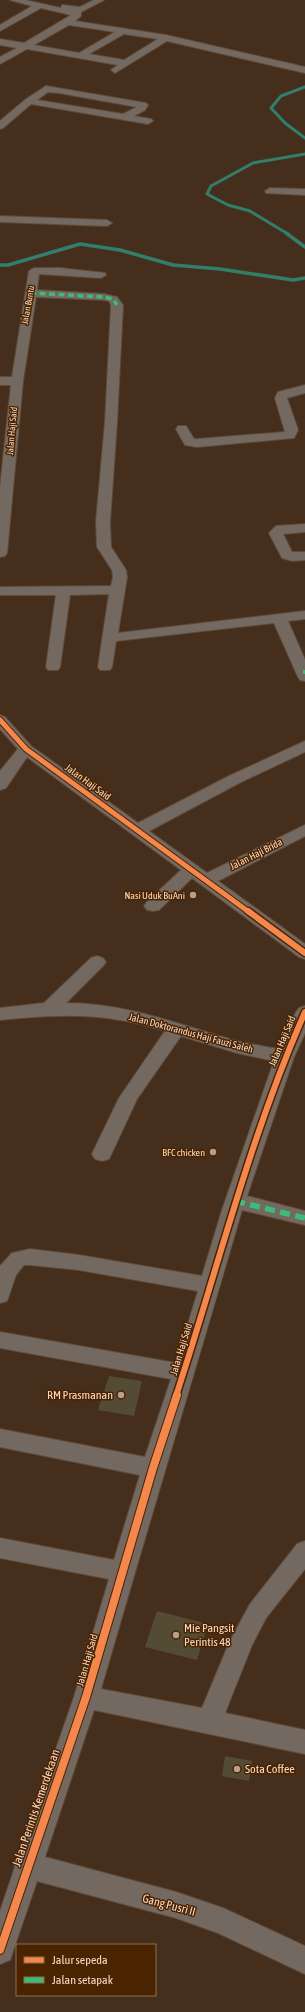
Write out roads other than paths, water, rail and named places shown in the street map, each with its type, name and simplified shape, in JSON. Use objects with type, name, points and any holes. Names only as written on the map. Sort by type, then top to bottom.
[{"type":"street","points":[[0,61],[27,47],[68,22],[78,14],[14,0]]},
{"type":"street","points":[[28,0],[76,10],[83,9],[100,0]]},
{"type":"street","points":[[0,28],[41,5]]},
{"type":"street","points":[[68,22],[166,38],[305,70]]},
{"type":"street","points":[[80,56],[123,31]]},
{"type":"street","points":[[113,72],[124,63],[166,38]]},
{"type":"street","points":[[0,42],[124,63]]},
{"type":"street","points":[[0,126],[29,101],[46,89],[143,105],[142,108],[126,116]]},
{"type":"street","points":[[29,101],[126,116],[148,121]]},
{"type":"street","points":[[270,191],[305,192]]},
{"type":"street","points":[[0,219],[107,223]]},
{"type":"street","name":"Jalan Buntu","points":[[17,381],[34,271],[60,271],[101,275]]},
{"type":"street","points":[[30,293],[113,298],[117,305],[111,422],[103,522],[104,547],[119,570],[120,577],[116,590],[105,667]]},
{"type":"street","points":[[0,381],[17,381]]},
{"type":"street","name":"Jalan Haji Said","points":[[0,549],[17,381]]},
{"type":"street","points":[[182,429],[189,442],[197,443],[290,434],[292,430],[281,398],[282,395],[305,389]]},
{"type":"street","points":[[305,528],[281,529],[276,533],[287,555],[292,557],[305,556]]},
{"type":"street","points":[[0,591],[116,590]]},
{"type":"street","points":[[52,667],[63,591]]},
{"type":"street","points":[[109,638],[305,615]]},
{"type":"street","points":[[279,618],[304,674]]},
{"type":"street","name":"Jalan Haji Said","points":[[0,720],[26,750],[138,830],[190,870],[207,880],[305,954]]},
{"type":"street","points":[[138,830],[235,779],[305,746]]},
{"type":"street","points":[[0,786],[8,772],[26,750]]},
{"type":"street","name":"Jalan Haji Brida","points":[[207,880],[305,830]]},
{"type":"street","points":[[153,906],[190,870]]},
{"type":"street","points":[[49,1009],[98,962]]},
{"type":"street","name":"Jalan Doktorandus Haji Fauzi Saleh","points":[[0,1014],[49,1009],[86,1010],[116,1013],[150,1020],[237,1047],[285,1057]]},
{"type":"street","name":"Jalan Haji Said","points":[[86,1697],[153,1468],[184,1374],[235,1201],[285,1057],[305,1012]]},
{"type":"street","points":[[102,1154],[128,1098],[148,1066],[176,1029]]},
{"type":"street","points":[[235,1201],[305,1218]]},
{"type":"street","points":[[0,1295],[11,1265],[20,1258],[31,1256],[211,1286]]},
{"type":"street","points":[[0,1340],[184,1374]]},
{"type":"street","points":[[0,1438],[153,1468]]},
{"type":"street","points":[[0,1548],[123,1572]]},
{"type":"street","points":[[209,1721],[242,1641],[258,1611],[305,1551]]},
{"type":"street","points":[[86,1697],[209,1721],[305,1742]]},
{"type":"street","name":"Jalan Perintis Kemerdekaan","points":[[0,1950],[86,1697]]},
{"type":"street","name":"Gang Pusri II","points":[[28,1865],[176,1905],[224,1921],[305,1960]]},
{"type":"waterway","points":[[305,87],[281,96],[271,108],[285,123],[305,138]]},
{"type":"waterway","points":[[288,234],[250,211],[228,205],[207,194],[211,186],[253,163],[305,154]]},
{"type":"waterway","points":[[286,233],[305,247]]},
{"type":"waterway","points":[[0,265],[8,265],[80,244],[120,250],[173,265],[220,269],[293,280],[305,278]]},
{"type":"place","name":"Nasi Uduk BuAni","points":[[193,895]]},
{"type":"place","name":"BFC chicken","points":[[213,1152]]},
{"type":"place","name":"RM Prasmanan","points":[[121,1395]]},
{"type":"place","name":"Mie Pangsit Perintis 48","points":[[176,1635]]},
{"type":"place","name":"Sota Coffee","points":[[237,1769]]}]
